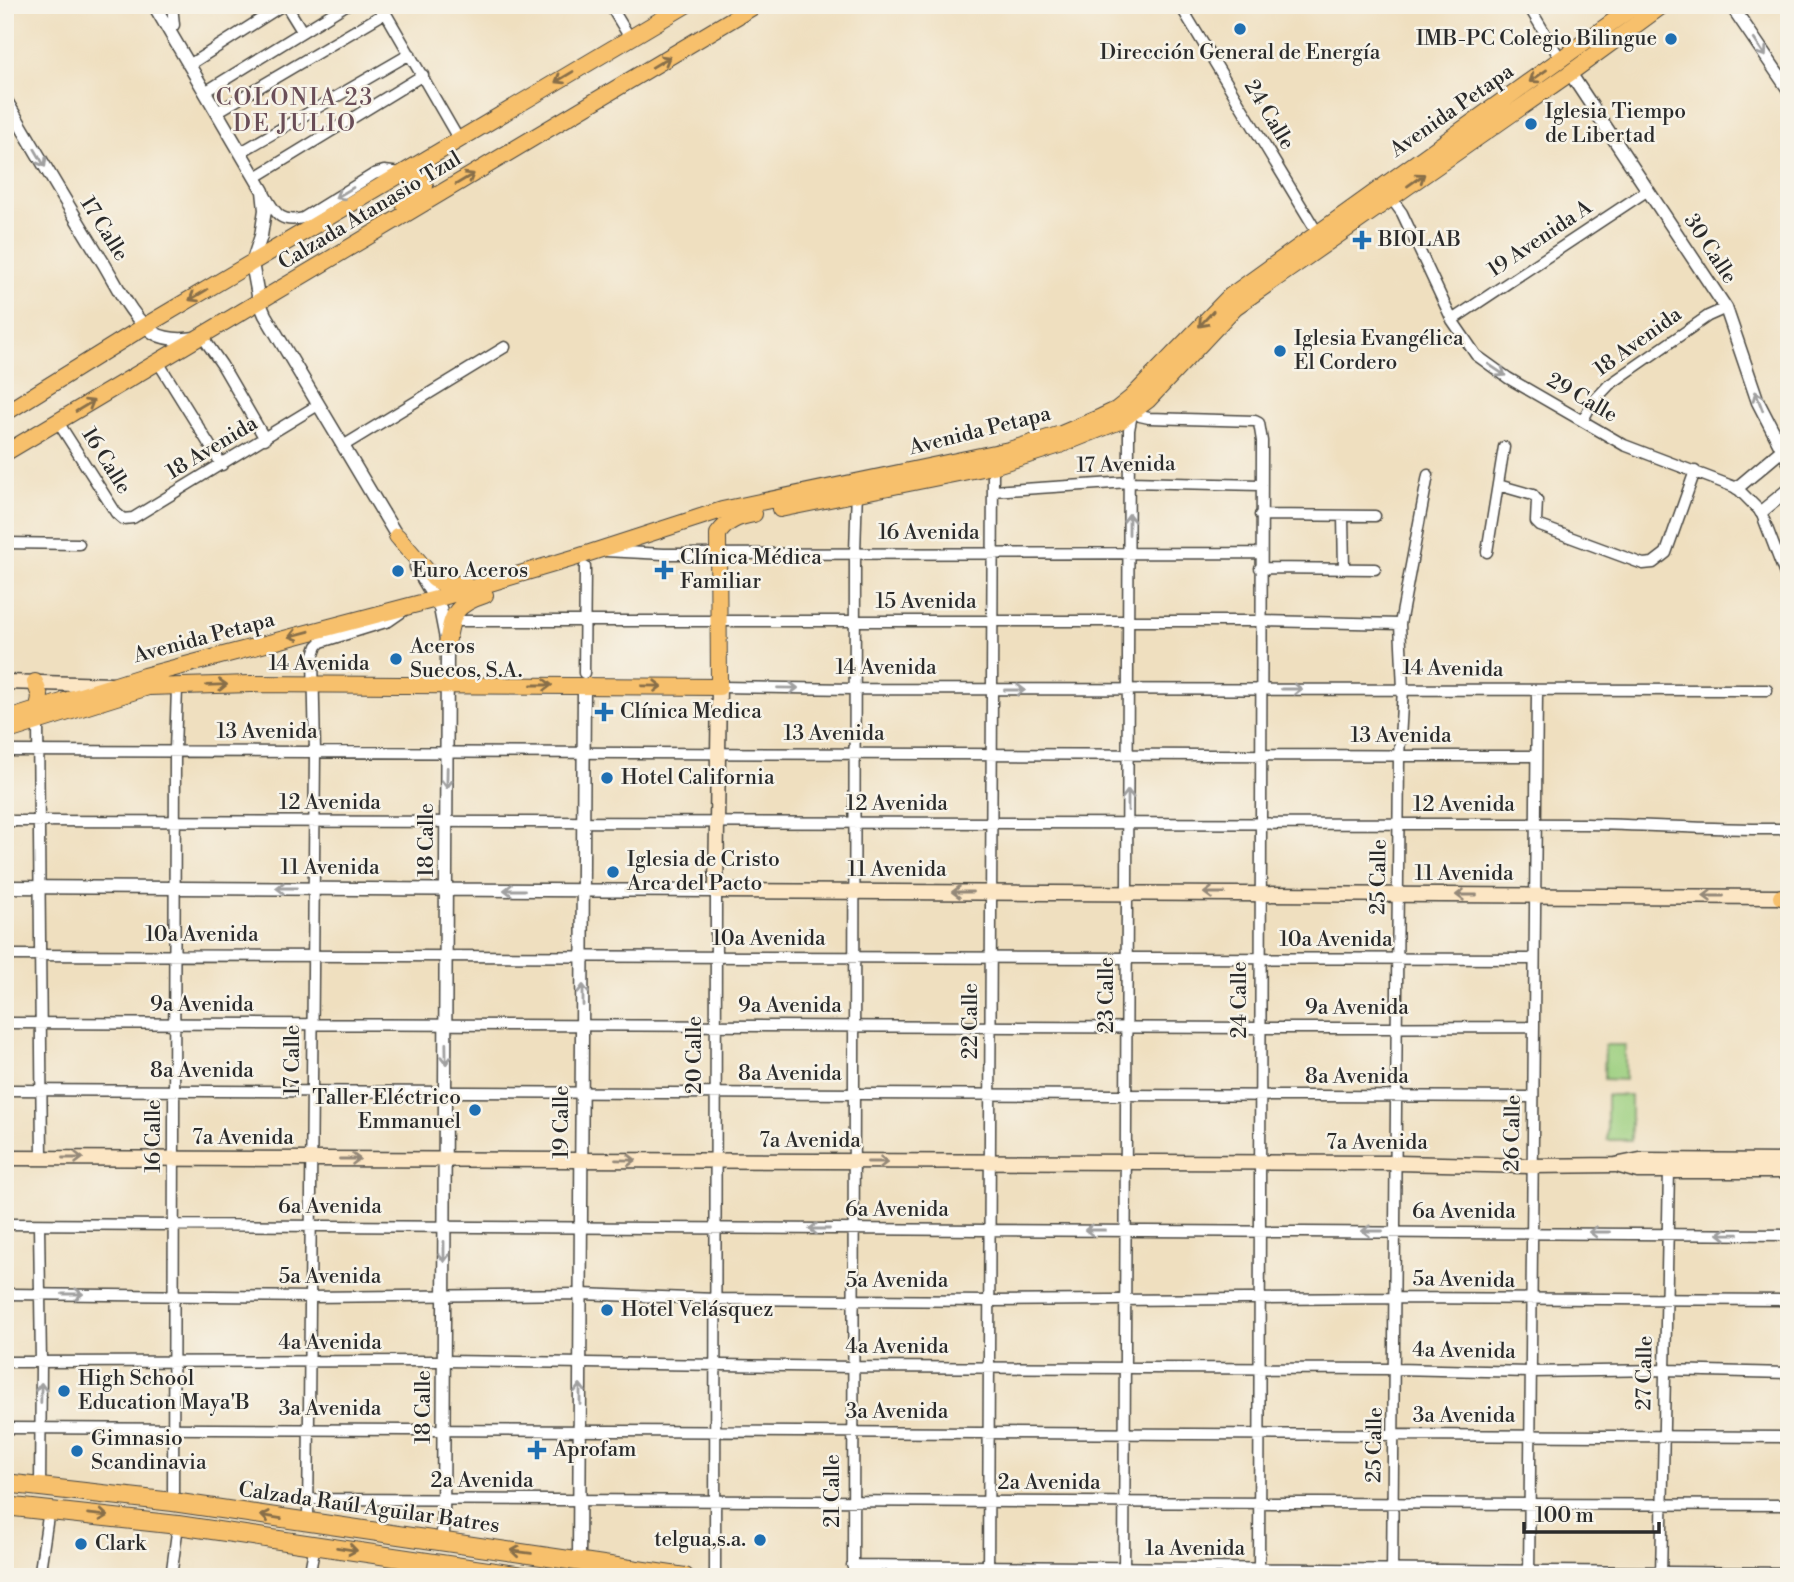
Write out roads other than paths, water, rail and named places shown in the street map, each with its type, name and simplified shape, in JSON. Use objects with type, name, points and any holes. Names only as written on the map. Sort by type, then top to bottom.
[{"type":"highway","name":"Calzada Raúl Aguilar Batres","points":[[5,1483],[173,1502],[685,1577]]},
{"type":"highway","name":"Calzada Raúl Aguilar Batres","points":[[5,1506],[178,1525],[315,1544],[475,1573],[529,1577]]},
{"type":"main road","name":"Calzada Atanasio Tzul","points":[[5,413],[145,326],[686,5]]},
{"type":"main road","name":"Calzada Atanasio Tzul","points":[[5,453],[756,5]]},
{"type":"main road","name":"Avenida Petapa","points":[[718,534],[727,523],[737,518],[1009,450],[1061,433],[1116,410],[1131,398],[1228,297],[1391,198],[1566,67],[1636,5]]},
{"type":"main road","name":"Avenida Petapa","points":[[5,732],[115,685],[416,603],[581,562],[598,551],[722,510],[993,466],[1079,439],[1134,413],[1236,307],[1321,239],[1566,67],[1663,5]]},
{"type":"main road","points":[[339,255],[364,227],[424,190],[423,181],[405,174]]},
{"type":"main road","points":[[671,529],[707,528],[718,534]]},
{"type":"main road","name":"20 Calle","points":[[716,891],[720,552],[718,534]]},
{"type":"main road","points":[[397,536],[434,579],[448,586],[552,556],[581,562]]},
{"type":"main road","points":[[447,645],[451,621],[459,606],[469,600],[581,562]]},
{"type":"main road","name":"14 Avenida","points":[[5,682],[177,687],[448,685],[584,679],[719,687]]},
{"type":"main road","points":[[36,682],[40,696],[38,717]]},
{"type":"main road","name":"Avenida Petapa","points":[[5,720],[38,717],[148,687]]},
{"type":"main road","name":"11 Avenida","points":[[716,891],[1786,896]]},
{"type":"main road","name":"7a Avenida","points":[[5,1158],[1397,1163],[1531,1166],[1615,1165],[1640,1160],[1786,1164]]},
{"type":"main road","name":"7a Avenida","points":[[1615,1165],[1638,1171],[1786,1164]]},
{"type":"street","name":"18 Calle","points":[[153,5],[277,214],[284,219],[303,218],[374,174],[405,174]]},
{"type":"street","points":[[169,31],[174,25],[172,5]]},
{"type":"street","points":[[189,65],[285,5],[302,31]]},
{"type":"street","points":[[205,92],[302,31],[331,9],[346,5]]},
{"type":"street","points":[[610,5],[630,38]]},
{"type":"street","name":"24 Calle","points":[[1180,5],[1321,239]]},
{"type":"street","name":"30 Calle","points":[[1528,5],[1726,309],[1742,349],[1758,402],[1785,456]]},
{"type":"street","points":[[1731,5],[1789,90]]},
{"type":"street","points":[[218,112],[383,9],[458,140]]},
{"type":"street","points":[[241,152],[410,54]]},
{"type":"street","points":[[256,177],[423,75]]},
{"type":"street","name":"17 Calle","points":[[5,99],[73,214],[145,326]]},
{"type":"street","name":"19 Avenida A","points":[[1452,320],[1648,190]]},
{"type":"street","name":"18 Calle","points":[[263,191],[265,210],[261,236],[252,263],[259,301],[318,405],[436,599],[447,645],[443,1541]]},
{"type":"street","name":"29 Calle","points":[[1391,198],[1402,213],[1452,320],[1476,355],[1540,397],[1624,445],[1737,488],[1761,512],[1789,585]]},
{"type":"street","name":"18 Avenida","points":[[1583,420],[1592,402],[1609,385],[1708,316],[1726,309]]},
{"type":"street","points":[[145,326],[163,337],[185,339],[201,336],[265,439]]},
{"type":"street","points":[[343,446],[505,347]]},
{"type":"street","points":[[158,362],[222,465]]},
{"type":"street","name":"18 Avenida","points":[[123,519],[134,518],[318,405]]},
{"type":"street","name":"24 Calle","points":[[1134,413],[1149,418],[1255,421],[1259,423],[1262,441],[1259,1573]]},
{"type":"street","name":"23 Calle","points":[[1124,1572],[1129,430],[1134,413]]},
{"type":"street","name":"16 Calle","points":[[58,422],[116,513],[123,519]]},
{"type":"street","points":[[1487,551],[1504,447]]},
{"type":"street","points":[[1737,488],[1785,456]]},
{"type":"street","name":"22 Calle","points":[[988,1572],[993,466]]},
{"type":"street","points":[[1497,485],[1533,495],[1537,500],[1536,522],[1540,526],[1643,564],[1653,564],[1666,553],[1695,471]]},
{"type":"street","name":"25 Calle","points":[[1393,1573],[1399,756],[1403,689],[1400,624],[1428,475]]},
{"type":"street","name":"17 Avenida","points":[[993,491],[1129,482],[1260,485]]},
{"type":"street","name":"21 Calle","points":[[853,1571],[857,488]]},
{"type":"street","points":[[1761,512],[1789,489]]},
{"type":"street","points":[[1260,515],[1375,516]]},
{"type":"street","points":[[1343,517],[1344,569]]},
{"type":"street","points":[[5,543],[79,544]]},
{"type":"street","name":"16 Avenida","points":[[598,551],[664,554],[1260,553]]},
{"type":"street","name":"19 Calle","points":[[579,1561],[584,753],[581,562]]},
{"type":"street","points":[[1260,568],[1375,569]]},
{"type":"street","name":"Avenida Petapa","points":[[321,642],[389,621],[416,603]]},
{"type":"street","name":"15 Avenida","points":[[451,621],[1260,621],[1400,624]]},
{"type":"street","name":"17 Calle","points":[[308,1523],[315,752],[313,685],[314,651],[321,642]]},
{"type":"street","name":"16 Calle","points":[[173,1502],[174,821],[177,687]]},
{"type":"street","name":"14 Avenida","points":[[719,687],[992,690],[1767,690]]},
{"type":"street","name":"26 Calle","points":[[1529,1574],[1536,691]]},
{"type":"street","points":[[38,717],[42,1158]]},
{"type":"street","name":"13 Avenida","points":[[5,751],[1536,755]]},
{"type":"street","name":"12 Avenida","points":[[5,821],[1653,825],[1724,830],[1789,829]]},
{"type":"street","name":"11 Avenida","points":[[5,887],[716,891]]},
{"type":"street","name":"20 Calle","points":[[715,1577],[716,891]]},
{"type":"street","name":"10a Avenida","points":[[5,954],[583,958],[1533,959]]},
{"type":"street","name":"9a Avenida","points":[[5,1023],[1532,1027]]},
{"type":"street","name":"8a Avenida","points":[[5,1090],[1533,1097]]},
{"type":"street","name":"27 Calle","points":[[1661,1574],[1669,1170]]},
{"type":"street","name":"6a Avenida","points":[[5,1224],[1789,1235]]},
{"type":"street","points":[[39,1224],[40,1486]]},
{"type":"street","name":"5a Avenida","points":[[5,1294],[310,1297],[581,1294],[716,1299],[989,1301],[1395,1298],[1531,1301],[1789,1300]]},
{"type":"street","name":"4a Avenida","points":[[5,1362],[444,1361],[853,1367],[1530,1372],[1665,1370],[1789,1373]]},
{"type":"street","name":"3a Avenida","points":[[5,1428],[1789,1437]]},
{"type":"street","name":"2a Avenida","points":[[308,1499],[1789,1505]]},
{"type":"street","points":[[39,1577],[49,1510]]},
{"type":"street","points":[[171,1577],[178,1525]]},
{"type":"street","points":[[309,1577],[315,1544]]},
{"type":"street","name":"1a Avenida","points":[[853,1571],[1789,1573]]},
{"type":"place","name":"Dirección General de Energía","points":[[1240,29]]},
{"type":"place","name":"IMB-PC Colegio Bilingue","points":[[1671,39]]},
{"type":"place","name":"Iglesia Tiempo de Libertad","points":[[1531,124]]},
{"type":"place","name":"BIOLAB","points":[[1362,240]]},
{"type":"place","name":"Iglesia Evangélica El Cordero","points":[[1280,351]]},
{"type":"place","name":"Clínica Médica Familiar","points":[[664,570]]},
{"type":"place","name":"Euro Aceros","points":[[398,571]]},
{"type":"place","name":"Aceros Suecos, S.A.","points":[[396,659]]},
{"type":"place","name":"Clínica Medica","points":[[604,712]]},
{"type":"place","name":"Hotel California","points":[[607,778]]},
{"type":"place","name":"Iglesia de Cristo Arca del Pacto","points":[[613,872]]},
{"type":"place","name":"Taller Eléctrico Emmanuel","points":[[475,1110]]},
{"type":"place","name":"Hotel Velásquez","points":[[607,1310]]},
{"type":"place","name":"High School Education Maya'B","points":[[64,1391]]},
{"type":"place","name":"Aprofam","points":[[537,1450]]},
{"type":"place","name":"Gimnasio Scandinavia","points":[[77,1451]]},
{"type":"place","name":"telgua,s.a.","points":[[760,1540]]},
{"type":"place","name":"Clark","points":[[81,1544]]},
{"type":"district","name":"COLONIA 23 DE JULIO","points":[[295,111]]}]
